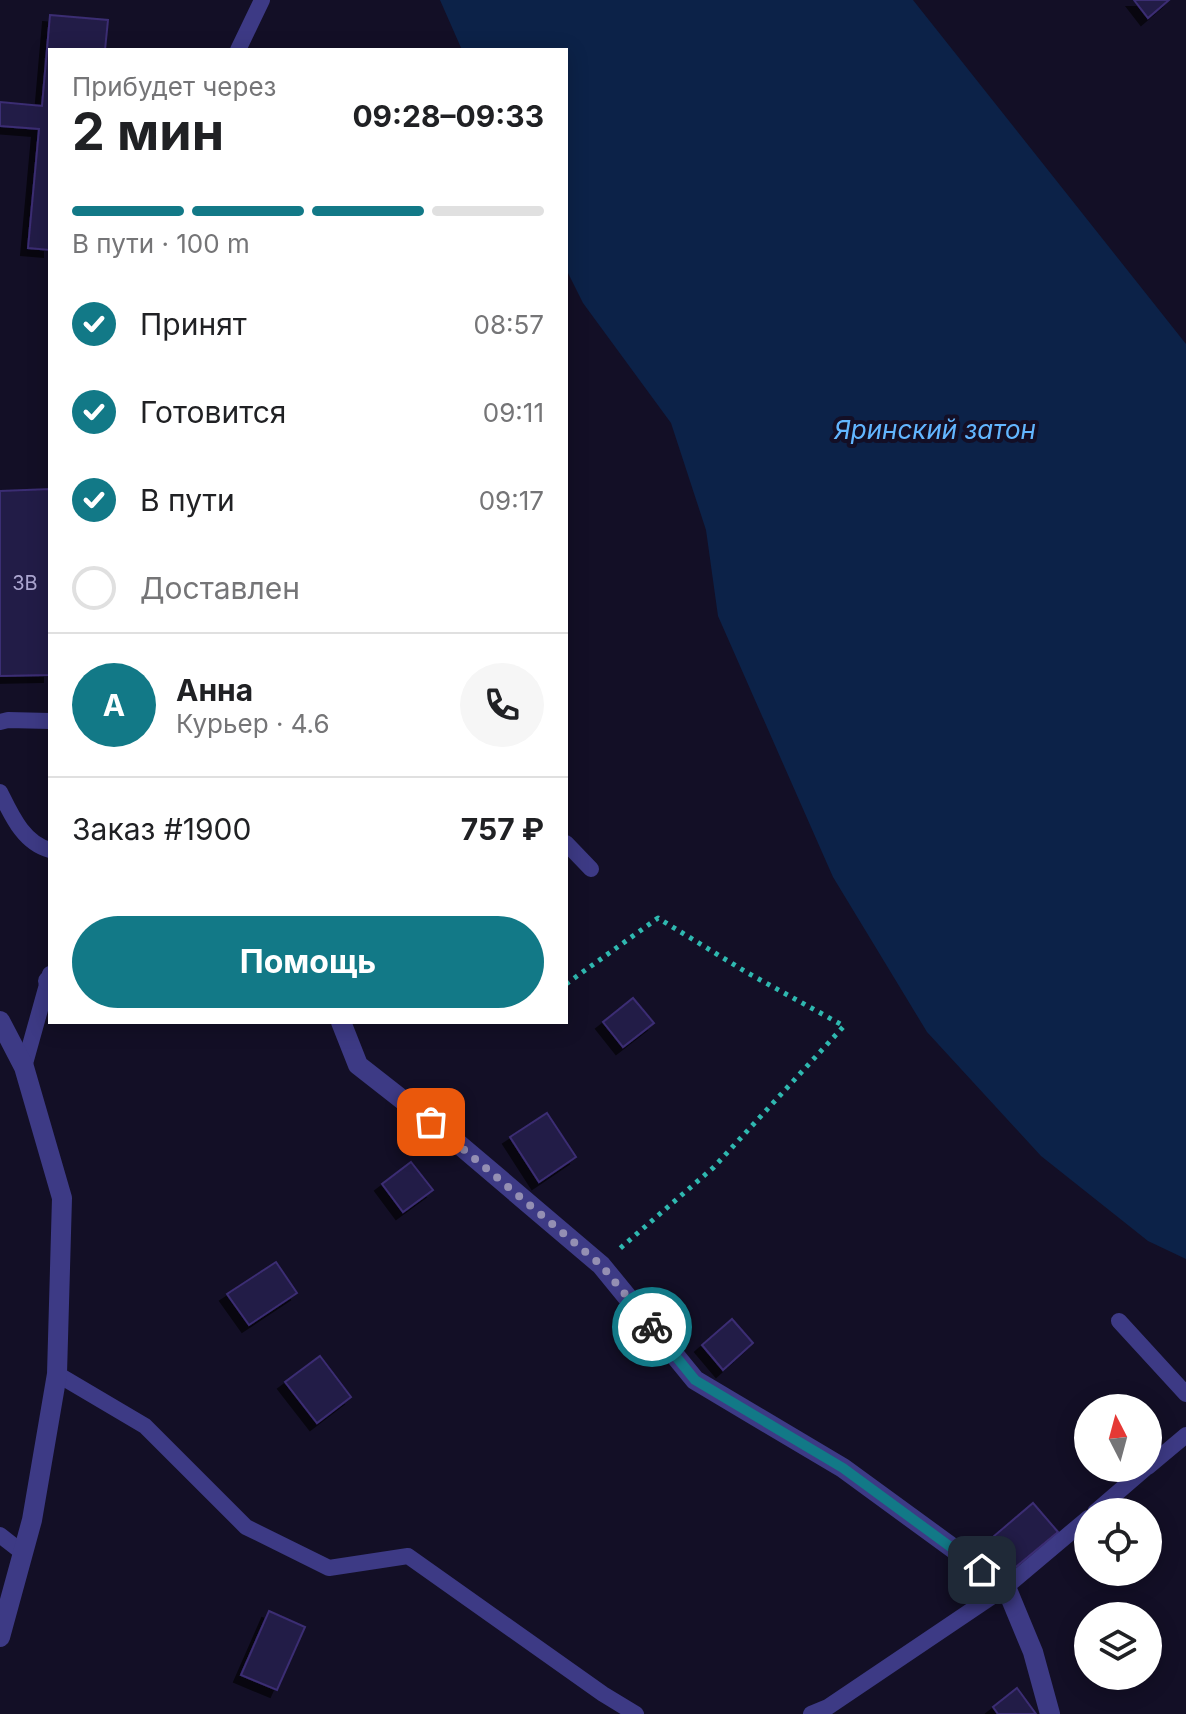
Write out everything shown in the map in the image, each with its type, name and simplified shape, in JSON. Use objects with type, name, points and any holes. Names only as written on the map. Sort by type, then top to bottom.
[{"type":"street","points":[[0,1021],[24,1067],[62,1198],[57,1374],[32,1520],[0,1637]]},
{"type":"street","points":[[342,1024],[358,1065],[455,1141],[601,1265],[695,1380],[843,1468],[1006,1587],[1033,1652],[1050,1714]]},
{"type":"lane","points":[[239,48],[262,0]]},
{"type":"lane","points":[[0,722],[48,721]]},
{"type":"lane","points":[[0,792],[18,828],[48,850]]},
{"type":"lane","points":[[568,845],[591,869]]},
{"type":"lane","points":[[24,1067],[48,983]]},
{"type":"lane","points":[[1119,1321],[1186,1394]]},
{"type":"lane","points":[[57,1374],[145,1426],[246,1527],[329,1568],[408,1556],[636,1714]]},
{"type":"lane","points":[[1162,1455],[1186,1435]]},
{"type":"lane","points":[[1111,1498],[1130,1482]]},
{"type":"lane","points":[[811,1714],[828,1707],[1006,1587],[1074,1530]]},
{"type":"lane","points":[[0,1535],[23,1553]]},
{"type":"path","points":[[568,983],[658,918],[746,972],[844,1026],[714,1167],[601,1265]]},
{"type":"water","name":"Яринский затон","points":[[440,0],[913,0],[1186,344],[1186,1259],[1148,1241],[1041,1156],[927,1032],[833,877],[718,616],[706,530],[671,423],[583,303],[568,273],[568,48],[461,48]]},
{"type":"building","points":[[1134,0],[1169,0],[1148,18]]},
{"type":"building","points":[[50,15],[108,20],[105,48],[48,48],[48,250],[28,248],[39,129],[0,126],[0,102],[42,106]]},
{"type":"building","points":[[48,489],[48,675],[0,676],[0,491]]},
{"type":"building","points":[[633,998],[654,1023],[623,1047],[603,1022]]},
{"type":"building","points":[[547,1113],[576,1157],[539,1182],[510,1137]]},
{"type":"building","points":[[411,1162],[433,1190],[403,1212],[382,1184]]},
{"type":"building","points":[[276,1262],[297,1293],[249,1325],[227,1294]]},
{"type":"building","points":[[732,1319],[753,1343],[723,1370],[702,1345]]},
{"type":"building","points":[[320,1356],[351,1397],[317,1423],[285,1382]]},
{"type":"building","points":[[1033,1503],[1058,1532],[1011,1571],[987,1542]]},
{"type":"building","points":[[269,1611],[305,1627],[277,1690],[241,1675]]},
{"type":"building","points":[[1017,1688],[1036,1714],[998,1714],[993,1707]]},
{"type":"way so far","points":[[431,1122],[601,1265],[652,1327]]},
{"type":"route","points":[[652,1327],[695,1380],[843,1468],[982,1570]]}]
